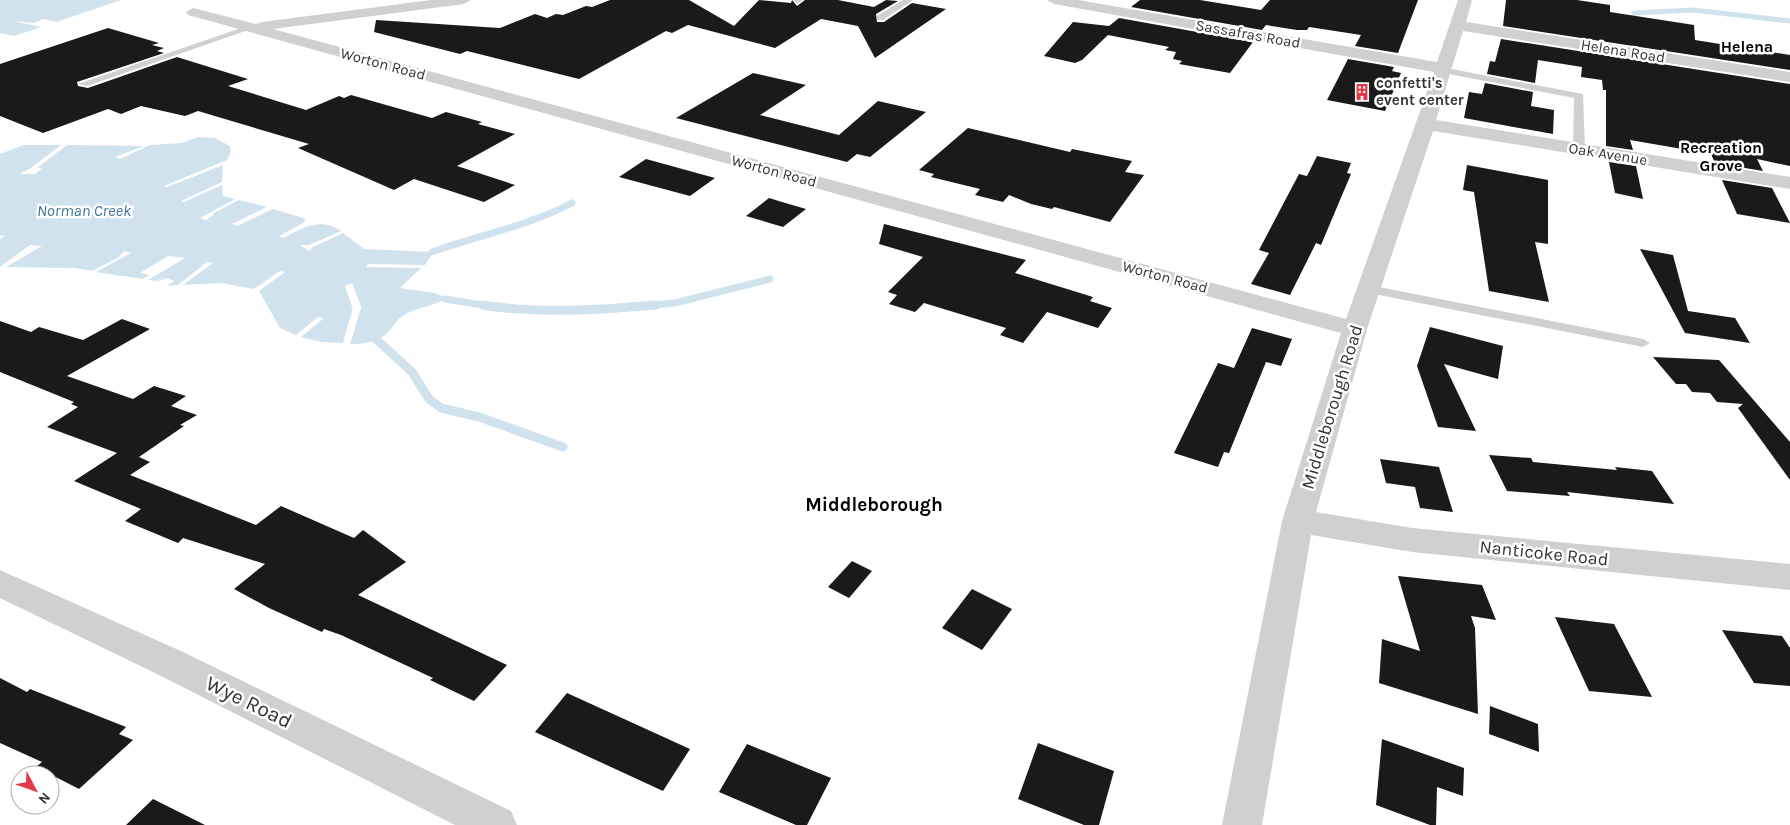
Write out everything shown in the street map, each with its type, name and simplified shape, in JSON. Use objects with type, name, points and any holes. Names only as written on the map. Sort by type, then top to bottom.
[{"type":"street","points":[[250,28],[464,0]]},
{"type":"street","name":"Sassafras Road","points":[[1054,0],[1442,69]]},
{"type":"street","name":"Worton Road","points":[[193,12],[1355,329]]},
{"type":"street","name":"Middleborough Road","points":[[1242,825],[1298,521],[1355,329],[1426,124],[1460,12]]},
{"type":"street","name":"Helena Road","points":[[1460,12],[1790,77]]},
{"type":"street","name":"Oak Avenue","points":[[1426,124],[1790,184]]},
{"type":"street","name":"Nanticoke Road","points":[[1298,521],[1412,540],[1788,579]]},
{"type":"street","name":"Wye Road","points":[[0,583],[170,663],[497,825]]},
{"type":"lane","points":[[880,18],[909,0]]},
{"type":"lane","points":[[83,84],[250,28]]},
{"type":"lane","points":[[1442,69],[1579,96],[1579,149]]},
{"type":"lane","points":[[1369,289],[1643,343]]},
{"type":"water","points":[[0,0],[121,0],[56,22],[44,19],[34,23],[13,21],[41,27],[14,36],[0,33]]},
{"type":"water","name":"Norman Creek","points":[[199,137],[215,138],[230,146],[231,151],[227,160],[164,186],[167,187],[223,165],[222,182],[181,201],[184,202],[222,185],[223,196],[235,199],[200,218],[206,220],[214,215],[212,214],[239,200],[267,207],[232,224],[237,226],[273,209],[306,219],[303,223],[279,236],[283,238],[319,224],[341,231],[309,245],[300,245],[309,251],[313,247],[343,233],[364,249],[432,252],[425,265],[368,264],[366,267],[421,268],[400,288],[435,293],[446,298],[403,316],[386,334],[377,340],[350,344],[361,307],[352,284],[345,286],[353,309],[343,343],[322,342],[301,337],[324,318],[318,317],[296,335],[280,328],[259,291],[285,272],[280,271],[254,289],[221,283],[183,285],[213,263],[207,262],[178,285],[167,286],[174,281],[166,278],[157,282],[165,276],[156,281],[148,280],[185,258],[168,256],[140,273],[149,275],[143,279],[96,272],[131,253],[124,251],[119,257],[92,271],[75,268],[6,267],[42,246],[30,245],[0,267],[0,239],[5,236],[0,235],[0,154],[24,145],[61,145],[20,174],[35,174],[42,168],[37,168],[67,145],[144,146],[115,157],[120,159],[150,145],[181,143]]},
{"type":"pier","points":[[352,283],[361,307],[350,344],[347,344],[358,307],[350,287],[348,287],[355,309],[345,343],[343,343],[353,309],[345,286]]},
{"type":"building","points":[[610,0],[689,0],[734,26],[759,0],[791,3],[792,0],[797,6],[805,0],[838,0],[874,7],[886,0],[898,1],[876,14],[877,22],[884,22],[912,3],[946,9],[875,58],[858,26],[821,19],[775,48],[688,25],[672,33],[666,31],[579,79],[467,51],[460,54],[374,32],[376,20],[500,28],[535,14],[547,18],[556,14],[563,15],[586,6],[592,7]]},
{"type":"building","points":[[1140,0],[1200,0],[1261,10],[1270,0],[1418,0],[1398,53],[1355,46],[1361,35],[1309,27],[1307,30],[1297,30],[1266,25],[1262,30],[1131,7]]},
{"type":"building","points":[[1506,0],[1577,0],[1610,5],[1610,12],[1694,25],[1695,40],[1790,55],[1790,70],[1503,26]]},
{"type":"building","points":[[1119,18],[1253,42],[1230,73],[1179,64],[1182,61],[1173,59],[1176,52],[1165,50],[1169,47],[1108,35],[1082,60],[1075,63],[1044,56],[1073,22],[1109,26]]},
{"type":"building","points":[[108,28],[159,43],[152,45],[164,48],[157,51],[164,53],[77,82],[78,86],[88,88],[177,57],[248,79],[228,86],[306,110],[339,96],[344,98],[351,95],[432,118],[446,112],[482,122],[478,124],[515,134],[457,166],[515,185],[484,202],[414,179],[394,190],[298,148],[309,144],[198,111],[185,116],[141,106],[121,114],[108,109],[43,133],[0,116],[0,64]]},
{"type":"building","points":[[1501,39],[1790,84],[1790,166],[1757,159],[1763,171],[1715,163],[1711,154],[1630,140],[1633,150],[1606,146],[1606,90],[1603,90],[1602,80],[1581,77],[1582,67],[1538,60],[1535,83],[1487,74],[1490,61],[1495,62]]},
{"type":"building","name":"confetti's event center","points":[[1348,59],[1394,67],[1392,71],[1401,73],[1385,111],[1327,100]]},
{"type":"building","points":[[753,73],[806,85],[760,115],[839,135],[878,101],[926,112],[870,157],[857,154],[847,162],[676,118]]},
{"type":"building","points":[[1485,83],[1533,92],[1531,106],[1554,110],[1553,134],[1464,118],[1469,92],[1482,94]]},
{"type":"building","points":[[968,128],[1070,152],[1072,149],[1132,161],[1125,172],[1144,175],[1110,222],[1054,207],[1052,209],[1031,204],[1009,195],[1003,202],[975,195],[980,189],[931,177],[934,174],[919,170]]},
{"type":"building","points":[[1317,156],[1351,163],[1347,173],[1351,174],[1321,245],[1316,243],[1290,295],[1251,284],[1269,253],[1259,250],[1299,174],[1307,176]]},
{"type":"building","points":[[646,159],[715,178],[690,196],[619,177]]},
{"type":"building","points":[[1609,162],[1636,166],[1643,199],[1615,193]]},
{"type":"building","points":[[1467,165],[1548,180],[1548,244],[1535,242],[1549,302],[1489,291],[1474,192],[1463,190]]},
{"type":"building","points":[[1722,180],[1772,188],[1790,223],[1737,214]]},
{"type":"building","points":[[769,198],[806,209],[783,227],[746,216]]},
{"type":"building","points":[[884,224],[1026,260],[1015,273],[1093,297],[1090,301],[1112,308],[1098,328],[1047,312],[1023,343],[1000,335],[1006,328],[924,303],[915,312],[889,304],[897,295],[888,292],[923,257],[879,244]]},
{"type":"building","points":[[1640,249],[1673,255],[1688,311],[1735,318],[1750,343],[1685,333]]},
{"type":"building","points":[[122,319],[150,329],[67,376],[133,399],[154,386],[186,396],[171,406],[197,415],[180,425],[184,426],[139,457],[150,462],[130,475],[256,525],[281,506],[354,538],[363,530],[406,562],[358,595],[507,665],[474,701],[430,680],[433,678],[341,635],[324,629],[322,632],[269,608],[234,589],[265,564],[183,538],[178,543],[125,521],[141,509],[74,481],[117,453],[47,427],[78,407],[71,404],[74,402],[0,372],[0,321],[31,332],[39,327],[83,340]]},
{"type":"building","points":[[1430,327],[1503,346],[1498,379],[1444,364],[1476,431],[1438,427],[1417,366]]},
{"type":"building","points":[[1252,328],[1292,339],[1281,366],[1266,362],[1229,453],[1224,452],[1218,467],[1174,453],[1218,363],[1234,368]]},
{"type":"building","points":[[1653,357],[1719,360],[1790,442],[1790,480],[1738,408],[1743,404],[1717,402],[1710,393],[1692,392],[1686,384],[1676,384]]},
{"type":"building","points":[[1489,455],[1531,458],[1533,462],[1617,470],[1615,467],[1652,471],[1674,504],[1567,492],[1570,496],[1507,491]]},
{"type":"building","points":[[1380,459],[1439,467],[1453,512],[1420,508],[1415,487],[1386,483]]},
{"type":"building","points":[[852,561],[872,571],[849,598],[828,587]]},
{"type":"building","points":[[1398,576],[1482,585],[1496,620],[1471,616],[1475,628],[1478,714],[1379,683],[1382,639],[1420,651]]},
{"type":"building","points":[[972,589],[1012,609],[982,650],[942,628]]},
{"type":"building","points":[[1555,617],[1614,624],[1652,697],[1589,691]]},
{"type":"building","points":[[1722,630],[1782,636],[1790,648],[1790,686],[1754,683]]},
{"type":"building","points":[[0,678],[27,692],[30,689],[126,727],[119,734],[133,740],[79,789],[60,779],[60,765],[38,765],[42,762],[0,743]]},
{"type":"building","points":[[567,693],[690,749],[663,791],[535,732]]},
{"type":"building","points":[[1490,706],[1538,724],[1539,752],[1489,734]]},
{"type":"building","points":[[1382,739],[1464,768],[1463,796],[1437,787],[1436,825],[1430,825],[1376,805]]},
{"type":"building","points":[[1038,743],[1114,771],[1099,825],[1084,825],[1018,799]]},
{"type":"building","points":[[747,744],[831,778],[807,825],[796,825],[719,792]]},
{"type":"building","points":[[153,799],[205,825],[126,825]]},
{"type":"waterway","points":[[1634,13],[1693,10],[1790,21]]},
{"type":"waterway","points":[[432,252],[521,224],[572,203]]},
{"type":"waterway","points":[[642,306],[675,303],[770,279]]},
{"type":"waterway","points":[[445,299],[487,306]]},
{"type":"waterway","points":[[482,305],[487,306]]},
{"type":"waterway","points":[[487,306],[525,310],[590,310],[656,305]]},
{"type":"waterway","points":[[376,339],[412,372],[429,399],[441,408],[479,417],[563,447]]},
{"type":"place","name":"confetti's event center","points":[[1362,92]]},
{"type":"district","name":"Helena","points":[[1747,46]]},
{"type":"district","name":"Recreation Grove","points":[[1721,156]]},
{"type":"district","name":"Middleborough","points":[[874,505]]}]
